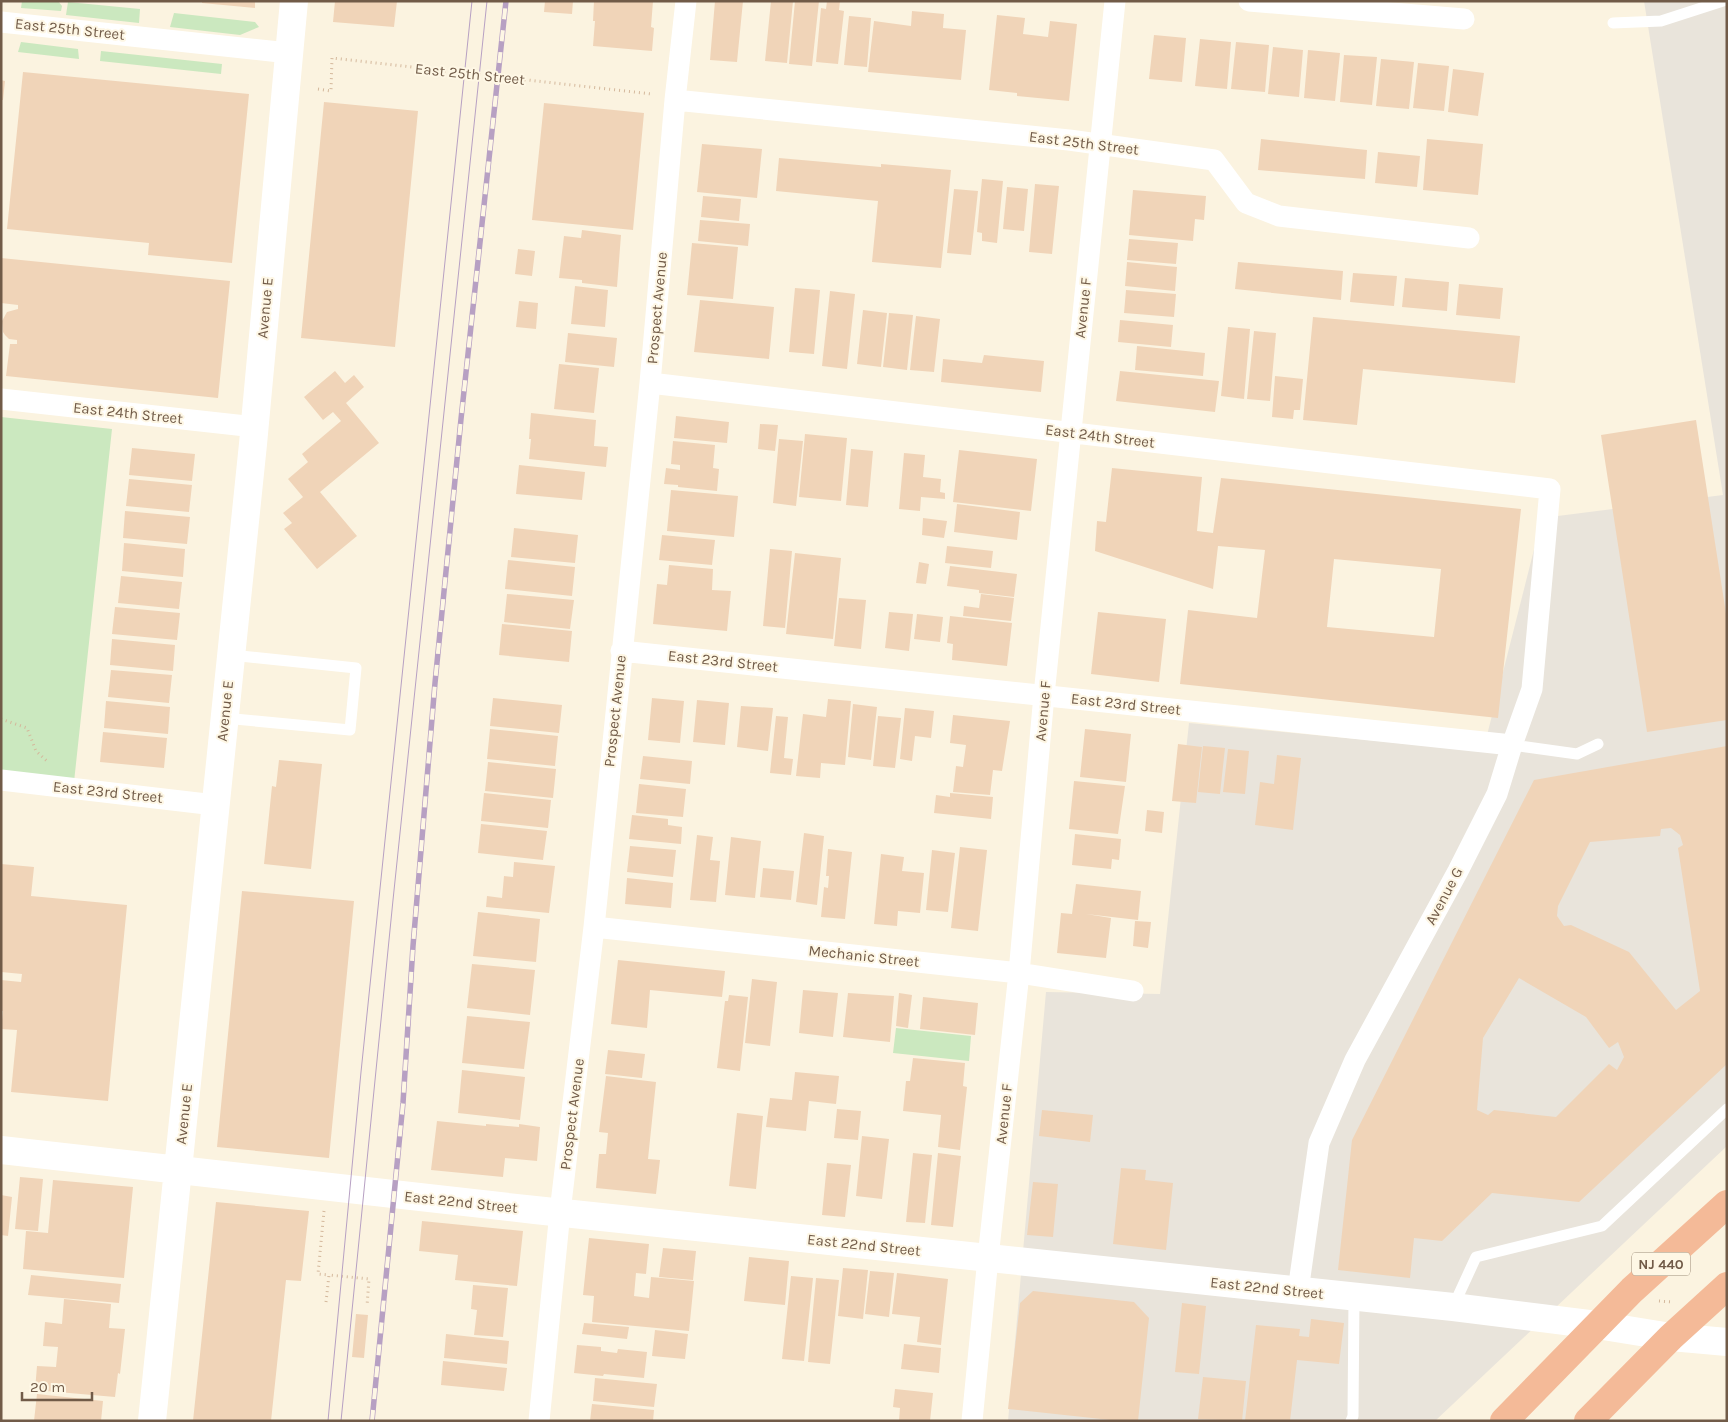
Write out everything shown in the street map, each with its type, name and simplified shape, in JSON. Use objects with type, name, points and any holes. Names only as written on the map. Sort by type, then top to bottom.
[{"type":"highway","name":"NJ 440","points":[[1504,1421],[1632,1290],[1727,1204]]},
{"type":"highway","points":[[1588,1421],[1671,1337],[1727,1286]]},
{"type":"street","name":"Avenue E","points":[[152,1421],[255,427],[294,1]]},
{"type":"street","name":"Prospect Avenue","points":[[539,1421],[560,1212],[594,927],[650,383],[675,100],[686,1]]},
{"type":"street","name":"Avenue F","points":[[972,1421],[1019,972],[1044,695],[1115,1]]},
{"type":"street","points":[[1249,1],[1464,19]]},
{"type":"street","name":"East 25th Street","points":[[1,22],[289,53]]},
{"type":"street","name":"East 25th Street","points":[[675,100],[1099,144],[1214,160],[1246,203],[1279,216],[1469,238]]},
{"type":"street","name":"East 24th Street","points":[[650,383],[1550,489]]},
{"type":"street","name":"East 24th Street","points":[[1,399],[255,427]]},
{"type":"street","name":"Avenue G","points":[[1298,1291],[1319,1143],[1355,1060],[1458,871],[1497,794],[1532,688],[1550,489]]},
{"type":"street","name":"East 23rd Street","points":[[621,651],[1512,745]]},
{"type":"street","name":"East 23rd Street","points":[[1,780],[215,805]]},
{"type":"street","name":"Mechanic Street","points":[[594,927],[1019,972],[1133,991]]},
{"type":"street","name":"East 22nd Street","points":[[1,1150],[560,1212],[1453,1307],[1597,1325],[1671,1337],[1727,1342]]},
{"type":"lane","points":[[1613,23],[1661,21],[1723,1]]},
{"type":"lane","points":[[224,718],[350,730],[356,668],[230,656]]},
{"type":"lane","points":[[1512,745],[1578,754],[1598,744]]},
{"type":"lane","points":[[1453,1307],[1476,1257],[1602,1226],[1727,1109]]},
{"type":"lane","points":[[1351,1421],[1353,1416],[1354,1297]]},
{"type":"path","name":"East 25th Street","points":[[318,89],[331,91],[332,58],[652,94]]},
{"type":"path","points":[[1,719],[27,728],[36,751],[55,766]]},
{"type":"path","points":[[325,1208],[318,1274],[369,1279],[367,1306]]},
{"type":"path","points":[[326,1302],[329,1275]]},
{"type":"path","points":[[1656,1301],[1677,1303]]},
{"type":"shaded area","points":[[1644,1],[1727,1],[1727,1146],[1435,1421],[1008,1421],[1046,992],[1160,994],[1189,723],[1483,751],[1542,518],[1723,495]]},
{"type":"green space","points":[[22,1],[58,1],[62,6],[61,11],[21,8]]},
{"type":"green space","points":[[68,2],[140,9],[139,23],[66,15]]},
{"type":"green space","points":[[174,13],[255,22],[259,27],[240,35],[170,27]]},
{"type":"green space","points":[[21,42],[78,49],[79,59],[18,52]]},
{"type":"green space","points":[[101,51],[222,64],[221,74],[100,61]]},
{"type":"green space","points":[[1,417],[112,429],[74,782],[1,773]]},
{"type":"green space","points":[[896,1028],[971,1036],[969,1061],[893,1053]]},
{"type":"building","points":[[202,1],[255,1],[255,8],[202,3]]},
{"type":"building","points":[[335,1],[397,1],[394,27],[333,22]]},
{"type":"building","points":[[545,1],[573,1],[572,14],[544,12]]},
{"type":"building","points":[[594,1],[653,1],[651,27],[654,28],[652,51],[593,46]]},
{"type":"building","points":[[715,1],[743,1],[737,62],[710,60]]},
{"type":"building","points":[[771,1],[793,1],[787,63],[765,61]]},
{"type":"building","points":[[795,1],[819,1],[812,66],[789,64]]},
{"type":"building","points":[[827,1],[840,1],[839,10],[844,11],[838,64],[816,62],[821,8],[826,9]]},
{"type":"building","points":[[912,11],[944,14],[943,28],[966,30],[961,80],[868,72],[874,21],[911,26]]},
{"type":"building","points":[[997,15],[1025,18],[1023,34],[1048,37],[1050,21],[1077,24],[1069,101],[1017,96],[1017,93],[989,90]]},
{"type":"building","points":[[849,16],[871,18],[867,67],[844,65]]},
{"type":"building","points":[[1154,35],[1186,38],[1182,82],[1149,79]]},
{"type":"building","points":[[1200,39],[1231,42],[1227,89],[1195,86]]},
{"type":"building","points":[[1236,42],[1269,45],[1265,92],[1231,89]]},
{"type":"building","points":[[1273,47],[1303,50],[1299,97],[1268,94]]},
{"type":"building","points":[[1308,50],[1340,53],[1335,101],[1304,98]]},
{"type":"building","points":[[1344,55],[1377,57],[1372,105],[1340,102]]},
{"type":"building","points":[[1381,59],[1414,62],[1409,109],[1376,106]]},
{"type":"building","points":[[1418,63],[1449,66],[1444,111],[1413,108]]},
{"type":"building","points":[[1453,69],[1484,73],[1478,116],[1448,112]]},
{"type":"building","points":[[23,72],[249,94],[232,263],[148,255],[149,243],[7,229]]},
{"type":"building","points":[[1,80],[5,81],[3,100],[1,100]]},
{"type":"building","points":[[324,102],[418,111],[395,347],[301,338]]},
{"type":"building","points":[[544,103],[644,113],[633,230],[532,220]]},
{"type":"building","points":[[1261,139],[1367,150],[1365,179],[1258,170]]},
{"type":"building","points":[[1427,139],[1483,144],[1478,195],[1423,190]]},
{"type":"building","points":[[702,144],[762,149],[757,198],[697,192]]},
{"type":"building","points":[[1378,152],[1420,156],[1417,187],[1375,183]]},
{"type":"building","points":[[779,158],[881,167],[881,164],[951,170],[941,268],[872,262],[878,201],[776,191]]},
{"type":"building","points":[[982,179],[1003,181],[997,243],[982,241],[982,233],[977,232]]},
{"type":"building","points":[[1035,184],[1059,186],[1052,254],[1029,252]]},
{"type":"building","points":[[1007,187],[1028,189],[1024,231],[1003,229]]},
{"type":"building","points":[[954,189],[978,191],[971,255],[947,253]]},
{"type":"building","points":[[1133,190],[1206,196],[1204,220],[1195,219],[1193,241],[1129,235]]},
{"type":"building","points":[[703,196],[741,199],[739,221],[701,217]]},
{"type":"building","points":[[700,220],[750,224],[748,246],[698,241]]},
{"type":"building","points":[[582,230],[621,235],[617,287],[582,283],[582,280],[559,278],[564,236],[581,238]]},
{"type":"building","points":[[1129,239],[1178,243],[1176,264],[1127,260]]},
{"type":"building","points":[[692,243],[738,247],[733,299],[687,295]]},
{"type":"building","points":[[518,249],[535,251],[532,276],[515,274]]},
{"type":"building","points":[[1,258],[230,281],[218,398],[6,376],[10,344],[17,344],[17,340],[9,339],[5,335],[2,321],[7,312],[18,309],[18,305],[1,303]]},
{"type":"building","points":[[1127,262],[1177,267],[1175,291],[1125,286]]},
{"type":"building","points":[[1238,262],[1343,271],[1341,300],[1235,289]]},
{"type":"building","points":[[1353,273],[1397,276],[1394,306],[1350,302]]},
{"type":"building","points":[[1405,278],[1449,282],[1447,311],[1402,307]]},
{"type":"building","points":[[1459,284],[1503,288],[1500,319],[1456,315]]},
{"type":"building","points":[[575,286],[608,290],[605,327],[571,324]]},
{"type":"building","points":[[795,288],[820,290],[814,354],[789,352]]},
{"type":"building","points":[[1126,290],[1176,294],[1174,317],[1124,313]]},
{"type":"building","points":[[830,291],[855,294],[847,369],[822,366]]},
{"type":"building","points":[[700,300],[774,307],[769,359],[694,352]]},
{"type":"building","points":[[519,301],[538,303],[536,329],[516,327]]},
{"type":"building","points":[[863,310],[887,313],[881,367],[857,364]]},
{"type":"building","points":[[889,313],[913,315],[907,370],[883,367]]},
{"type":"building","points":[[916,316],[940,319],[934,372],[910,370]]},
{"type":"building","points":[[1313,317],[1520,336],[1515,383],[1363,369],[1357,425],[1303,420]]},
{"type":"building","points":[[1120,320],[1173,325],[1171,347],[1118,342]]},
{"type":"building","points":[[1228,327],[1250,329],[1244,399],[1221,396]]},
{"type":"building","points":[[1254,331],[1276,333],[1270,401],[1247,399]]},
{"type":"building","points":[[568,333],[617,338],[614,367],[565,362]]},
{"type":"building","points":[[1137,346],[1205,353],[1203,376],[1135,370]]},
{"type":"building","points":[[984,355],[1044,361],[1041,392],[941,382],[943,359],[982,363]]},
{"type":"building","points":[[559,364],[599,368],[594,413],[554,409]]},
{"type":"building","points":[[335,371],[345,383],[354,375],[364,387],[346,403],[379,443],[320,492],[357,536],[317,569],[284,529],[292,523],[283,513],[303,497],[288,479],[308,462],[302,454],[341,421],[333,412],[323,420],[304,397]]},
{"type":"building","points":[[1120,371],[1219,381],[1215,412],[1116,401]]},
{"type":"building","points":[[1275,376],[1303,379],[1300,410],[1294,410],[1293,419],[1272,417]]},
{"type":"building","points":[[531,413],[596,420],[594,446],[608,447],[606,467],[529,459]]},
{"type":"building","points":[[676,416],[729,422],[727,443],[674,438]]},
{"type":"building","points":[[1696,420],[1727,620],[1727,720],[1647,732],[1601,435]]},
{"type":"building","points":[[760,424],[778,425],[775,451],[758,449]]},
{"type":"building","points":[[805,434],[847,438],[841,501],[799,497]]},
{"type":"building","points":[[779,439],[803,441],[796,506],[773,503]]},
{"type":"building","points":[[673,441],[715,445],[713,468],[719,469],[717,491],[664,484],[666,468],[680,470],[680,465],[671,464]]},
{"type":"building","points":[[132,448],[195,454],[192,481],[129,475]]},
{"type":"building","points":[[851,449],[873,451],[868,507],[846,505]]},
{"type":"building","points":[[959,450],[1037,459],[1031,511],[953,502]]},
{"type":"building","points":[[904,453],[925,455],[923,477],[941,479],[940,492],[945,493],[945,499],[921,497],[920,511],[899,509]]},
{"type":"building","points":[[519,465],[585,472],[582,500],[516,494]]},
{"type":"building","points":[[1112,468],[1202,477],[1197,531],[1213,533],[1221,478],[1521,509],[1498,718],[1180,684],[1188,610],[1257,618],[1265,550],[1218,546],[1213,589],[1095,551],[1097,521],[1106,522]],"holes":[[[1334,559],[1441,569],[1434,637],[1327,627]]]},
{"type":"building","points":[[129,479],[192,485],[189,512],[126,506]]},
{"type":"building","points":[[671,490],[738,496],[734,537],[667,531]]},
{"type":"building","points":[[957,504],[1020,512],[1017,540],[954,532]]},
{"type":"building","points":[[125,511],[190,517],[187,544],[123,538]]},
{"type":"building","points":[[923,518],[947,521],[944,538],[922,535]]},
{"type":"building","points":[[514,528],[578,535],[575,563],[511,557]]},
{"type":"building","points":[[662,535],[715,540],[712,565],[659,560]]},
{"type":"building","points":[[124,543],[185,549],[183,577],[122,571]]},
{"type":"building","points":[[947,546],[993,551],[991,568],[945,563]]},
{"type":"building","points":[[770,549],[792,551],[785,628],[763,626]]},
{"type":"building","points":[[795,553],[841,558],[833,639],[786,634]]},
{"type":"building","points":[[508,560],[575,567],[572,596],[505,589]]},
{"type":"building","points":[[919,562],[929,564],[926,584],[916,583]]},
{"type":"building","points":[[669,565],[713,569],[712,590],[731,591],[727,631],[653,624],[657,584],[667,585]]},
{"type":"building","points":[[950,566],[1017,574],[1014,597],[979,593],[979,590],[947,586]]},
{"type":"building","points":[[121,576],[182,582],[179,609],[118,603]]},
{"type":"building","points":[[507,594],[574,600],[570,629],[504,622]]},
{"type":"building","points":[[981,594],[1014,598],[1011,621],[963,616],[964,606],[979,608]]},
{"type":"building","points":[[839,598],[866,600],[861,649],[834,646]]},
{"type":"building","points":[[115,607],[180,613],[177,640],[112,634]]},
{"type":"building","points":[[889,612],[913,614],[909,651],[885,648]]},
{"type":"building","points":[[1098,612],[1166,619],[1159,682],[1091,674]]},
{"type":"building","points":[[917,614],[943,617],[940,642],[914,639]]},
{"type":"building","points":[[950,616],[1012,623],[1007,666],[952,660],[953,644],[947,643]]},
{"type":"building","points":[[502,624],[572,631],[569,662],[499,655]]},
{"type":"building","points":[[112,639],[175,645],[173,671],[110,665]]},
{"type":"building","points":[[111,670],[172,675],[169,703],[108,697]]},
{"type":"building","points":[[493,698],[562,705],[559,733],[490,726]]},
{"type":"building","points":[[652,698],[684,701],[680,743],[648,740]]},
{"type":"building","points":[[828,699],[851,701],[845,765],[821,763],[820,778],[796,776],[803,714],[826,717]]},
{"type":"building","points":[[697,700],[729,703],[725,745],[693,742]]},
{"type":"building","points":[[106,701],[170,707],[168,734],[104,728]]},
{"type":"building","points":[[853,704],[877,707],[871,760],[848,757]]},
{"type":"building","points":[[741,706],[773,708],[768,751],[737,747]]},
{"type":"building","points":[[905,708],[934,711],[931,738],[915,736],[912,761],[900,759]]},
{"type":"building","points":[[953,715],[1010,721],[1002,771],[993,770],[990,795],[953,792],[956,766],[963,767],[966,745],[950,743]]},
{"type":"building","points":[[776,716],[788,717],[784,758],[793,759],[791,775],[770,773]]},
{"type":"building","points":[[878,716],[901,718],[895,768],[873,766]]},
{"type":"building","points":[[490,729],[558,736],[555,766],[487,759]]},
{"type":"building","points":[[1085,729],[1131,734],[1126,782],[1080,777]]},
{"type":"building","points":[[103,732],[167,738],[164,768],[100,762]]},
{"type":"building","points":[[1178,744],[1202,747],[1196,803],[1172,801]]},
{"type":"building","points":[[1203,746],[1225,748],[1220,794],[1198,792]]},
{"type":"building","points":[[1727,746],[1727,1064],[1579,1202],[1492,1193],[1442,1241],[1414,1238],[1410,1278],[1338,1270],[1352,1140],[1534,780]],"holes":[[[1671,828],[1680,835],[1683,845],[1678,848],[1700,991],[1676,1010],[1629,952],[1571,925],[1564,926],[1557,916],[1558,906],[1590,842],[1660,836],[1661,829]],[[1519,978],[1586,1017],[1609,1048],[1618,1042],[1624,1057],[1617,1070],[1609,1064],[1556,1117],[1494,1110],[1488,1115],[1477,1110],[1483,1038]]]},
{"type":"building","points":[[1228,749],[1249,751],[1245,794],[1223,792]]},
{"type":"building","points":[[1277,755],[1301,758],[1293,830],[1255,825],[1260,782],[1274,784]]},
{"type":"building","points":[[643,756],[692,761],[690,784],[640,779]]},
{"type":"building","points":[[279,760],[322,764],[311,869],[264,864],[272,786],[276,787]]},
{"type":"building","points":[[488,762],[556,769],[553,798],[485,791]]},
{"type":"building","points":[[1074,781],[1125,786],[1118,834],[1069,829]]},
{"type":"building","points":[[639,784],[686,789],[683,817],[636,813]]},
{"type":"building","points":[[484,793],[551,800],[548,828],[481,821]]},
{"type":"building","points":[[950,793],[993,797],[991,819],[934,813],[936,795],[950,797]]},
{"type":"building","points":[[1147,810],[1164,812],[1162,833],[1145,831]]},
{"type":"building","points":[[632,815],[668,819],[668,825],[682,827],[681,844],[629,839]]},
{"type":"building","points":[[481,824],[547,831],[543,860],[478,853]]},
{"type":"building","points":[[804,833],[824,836],[817,905],[796,902]]},
{"type":"building","points":[[1075,834],[1121,839],[1119,860],[1112,859],[1111,869],[1072,865]]},
{"type":"building","points":[[697,835],[713,837],[710,860],[720,861],[716,902],[690,900]]},
{"type":"building","points":[[731,837],[761,841],[755,898],[725,895]]},
{"type":"building","points":[[630,846],[676,850],[673,877],[627,872]]},
{"type":"building","points":[[960,847],[987,850],[978,931],[951,928]]},
{"type":"building","points":[[828,849],[852,852],[845,919],[821,917],[824,887],[828,888],[829,876],[826,876]]},
{"type":"building","points":[[932,850],[955,853],[948,912],[926,910]]},
{"type":"building","points":[[881,854],[904,857],[902,871],[924,873],[920,913],[898,911],[897,926],[874,924]]},
{"type":"building","points":[[514,862],[555,866],[549,913],[486,907],[487,896],[502,898],[504,876],[513,877]]},
{"type":"building","points":[[1,864],[34,867],[31,896],[127,905],[108,1101],[11,1092],[17,1030],[1,1029],[3,1011],[1,1011],[1,980],[21,982],[22,974],[1,972]]},
{"type":"building","points":[[763,868],[794,871],[791,900],[760,897]]},
{"type":"building","points":[[627,878],[673,883],[671,908],[625,904]]},
{"type":"building","points":[[1076,884],[1141,891],[1138,920],[1086,914],[1111,918],[1106,958],[1057,953],[1061,913],[1072,914]]},
{"type":"building","points":[[242,891],[354,901],[329,1158],[217,1147]]},
{"type":"building","points":[[478,912],[540,919],[536,962],[473,956]]},
{"type":"building","points":[[1135,921],[1151,922],[1148,948],[1133,946]]},
{"type":"building","points":[[618,960],[725,971],[722,997],[650,990],[647,1028],[611,1024]]},
{"type":"building","points":[[472,964],[535,970],[530,1015],[467,1008]]},
{"type":"building","points":[[752,979],[777,982],[770,1046],[745,1043]]},
{"type":"building","points":[[803,990],[838,993],[833,1037],[799,1033]]},
{"type":"building","points":[[848,993],[894,996],[890,1042],[843,1037]]},
{"type":"building","points":[[899,993],[912,995],[908,1028],[896,1026]]},
{"type":"building","points":[[729,995],[748,997],[740,1071],[717,1068],[725,1001],[728,1001]]},
{"type":"building","points":[[923,997],[978,1003],[975,1035],[920,1029]]},
{"type":"building","points":[[467,1016],[530,1022],[524,1069],[462,1063]]},
{"type":"building","points":[[608,1050],[645,1054],[642,1078],[605,1074]]},
{"type":"building","points":[[913,1058],[965,1063],[963,1086],[967,1087],[960,1150],[938,1147],[941,1115],[903,1111],[906,1081],[910,1081]]},
{"type":"building","points":[[462,1070],[525,1077],[520,1120],[458,1113]]},
{"type":"building","points":[[795,1072],[839,1076],[836,1104],[809,1101],[806,1131],[766,1127],[770,1098],[792,1100]]},
{"type":"building","points":[[606,1076],[656,1082],[648,1159],[660,1160],[656,1194],[596,1188],[599,1154],[606,1154],[608,1133],[599,1132]]},
{"type":"building","points":[[837,1109],[861,1111],[858,1140],[834,1138]]},
{"type":"building","points":[[1042,1110],[1093,1115],[1090,1142],[1039,1136]]},
{"type":"building","points":[[737,1113],[763,1116],[756,1189],[729,1186]]},
{"type":"building","points":[[437,1121],[486,1126],[486,1124],[519,1127],[519,1124],[540,1127],[537,1161],[505,1158],[503,1177],[431,1170]]},
{"type":"building","points":[[862,1136],[889,1139],[882,1199],[856,1196]]},
{"type":"building","points":[[913,1153],[932,1155],[925,1223],[906,1222]]},
{"type":"building","points":[[938,1153],[961,1156],[953,1227],[931,1225]]},
{"type":"building","points":[[827,1163],[851,1165],[845,1217],[822,1215]]},
{"type":"building","points":[[1121,1168],[1146,1170],[1145,1180],[1173,1183],[1166,1250],[1113,1244]]},
{"type":"building","points":[[20,1177],[43,1179],[38,1231],[15,1229]]},
{"type":"building","points":[[53,1180],[133,1187],[124,1278],[23,1269],[26,1231],[48,1233]]},
{"type":"building","points":[[1033,1182],[1058,1184],[1053,1237],[1027,1235]]},
{"type":"building","points":[[1,1195],[12,1197],[8,1236],[1,1235]]},
{"type":"building","points":[[216,1202],[309,1211],[301,1281],[286,1280],[271,1421],[193,1421]]},
{"type":"building","points":[[422,1221],[523,1231],[517,1286],[455,1280],[458,1255],[419,1251]]},
{"type":"building","points":[[589,1238],[649,1244],[646,1274],[636,1273],[634,1296],[649,1298],[651,1277],[694,1281],[689,1331],[592,1322],[594,1296],[583,1295]]},
{"type":"building","points":[[663,1248],[696,1251],[693,1280],[659,1277]]},
{"type":"building","points":[[749,1257],[789,1261],[785,1305],[744,1301]]},
{"type":"building","points":[[843,1268],[868,1270],[863,1319],[838,1316]]},
{"type":"building","points":[[870,1271],[894,1273],[889,1317],[865,1314]]},
{"type":"building","points":[[897,1273],[948,1279],[941,1345],[917,1342],[920,1317],[892,1314]]},
{"type":"building","points":[[31,1275],[121,1284],[119,1303],[28,1295]]},
{"type":"building","points":[[791,1276],[813,1278],[804,1361],[782,1359]]},
{"type":"building","points":[[816,1278],[839,1280],[830,1364],[808,1362]]},
{"type":"building","points":[[473,1285],[508,1288],[503,1337],[474,1335],[477,1310],[471,1309]]},
{"type":"building","points":[[1033,1291],[1134,1302],[1149,1318],[1138,1421],[1120,1421],[1008,1409],[1020,1303]]},
{"type":"building","points":[[64,1299],[111,1304],[109,1328],[125,1329],[120,1374],[118,1373],[115,1397],[35,1390],[37,1366],[56,1367],[58,1347],[43,1346],[45,1322],[62,1324]]},
{"type":"building","points":[[1182,1303],[1206,1306],[1199,1374],[1175,1372]]},
{"type":"building","points":[[356,1314],[368,1315],[364,1358],[352,1357]]},
{"type":"building","points":[[1311,1319],[1344,1323],[1339,1364],[1297,1360],[1290,1421],[1245,1421],[1256,1325],[1300,1329],[1299,1336],[1309,1337]]},
{"type":"building","points":[[584,1323],[629,1327],[627,1339],[582,1334]]},
{"type":"building","points":[[655,1330],[688,1334],[685,1359],[652,1356]]},
{"type":"building","points":[[446,1334],[509,1341],[507,1364],[444,1358]]},
{"type":"building","points":[[904,1344],[941,1348],[939,1373],[901,1369]]},
{"type":"building","points":[[577,1345],[601,1347],[601,1351],[617,1353],[618,1349],[647,1352],[644,1378],[574,1373]]},
{"type":"building","points":[[443,1361],[507,1368],[504,1391],[441,1385]]},
{"type":"building","points":[[1203,1377],[1246,1381],[1242,1421],[1198,1419]]},
{"type":"building","points":[[595,1378],[657,1384],[654,1407],[593,1401]]},
{"type":"building","points":[[895,1389],[933,1393],[930,1421],[899,1421],[900,1408],[893,1407]]},
{"type":"building","points":[[37,1394],[103,1401],[101,1421],[34,1421]]},
{"type":"building","points":[[592,1404],[654,1410],[653,1421],[590,1421]]},
{"type":"tram line","points":[[328,1421],[361,1072],[472,1]]},
{"type":"tram line","points":[[341,1421],[393,900],[487,1]]},
{"type":"railway","points":[[372,1421],[403,1103],[413,946],[435,683],[506,1]]}]
